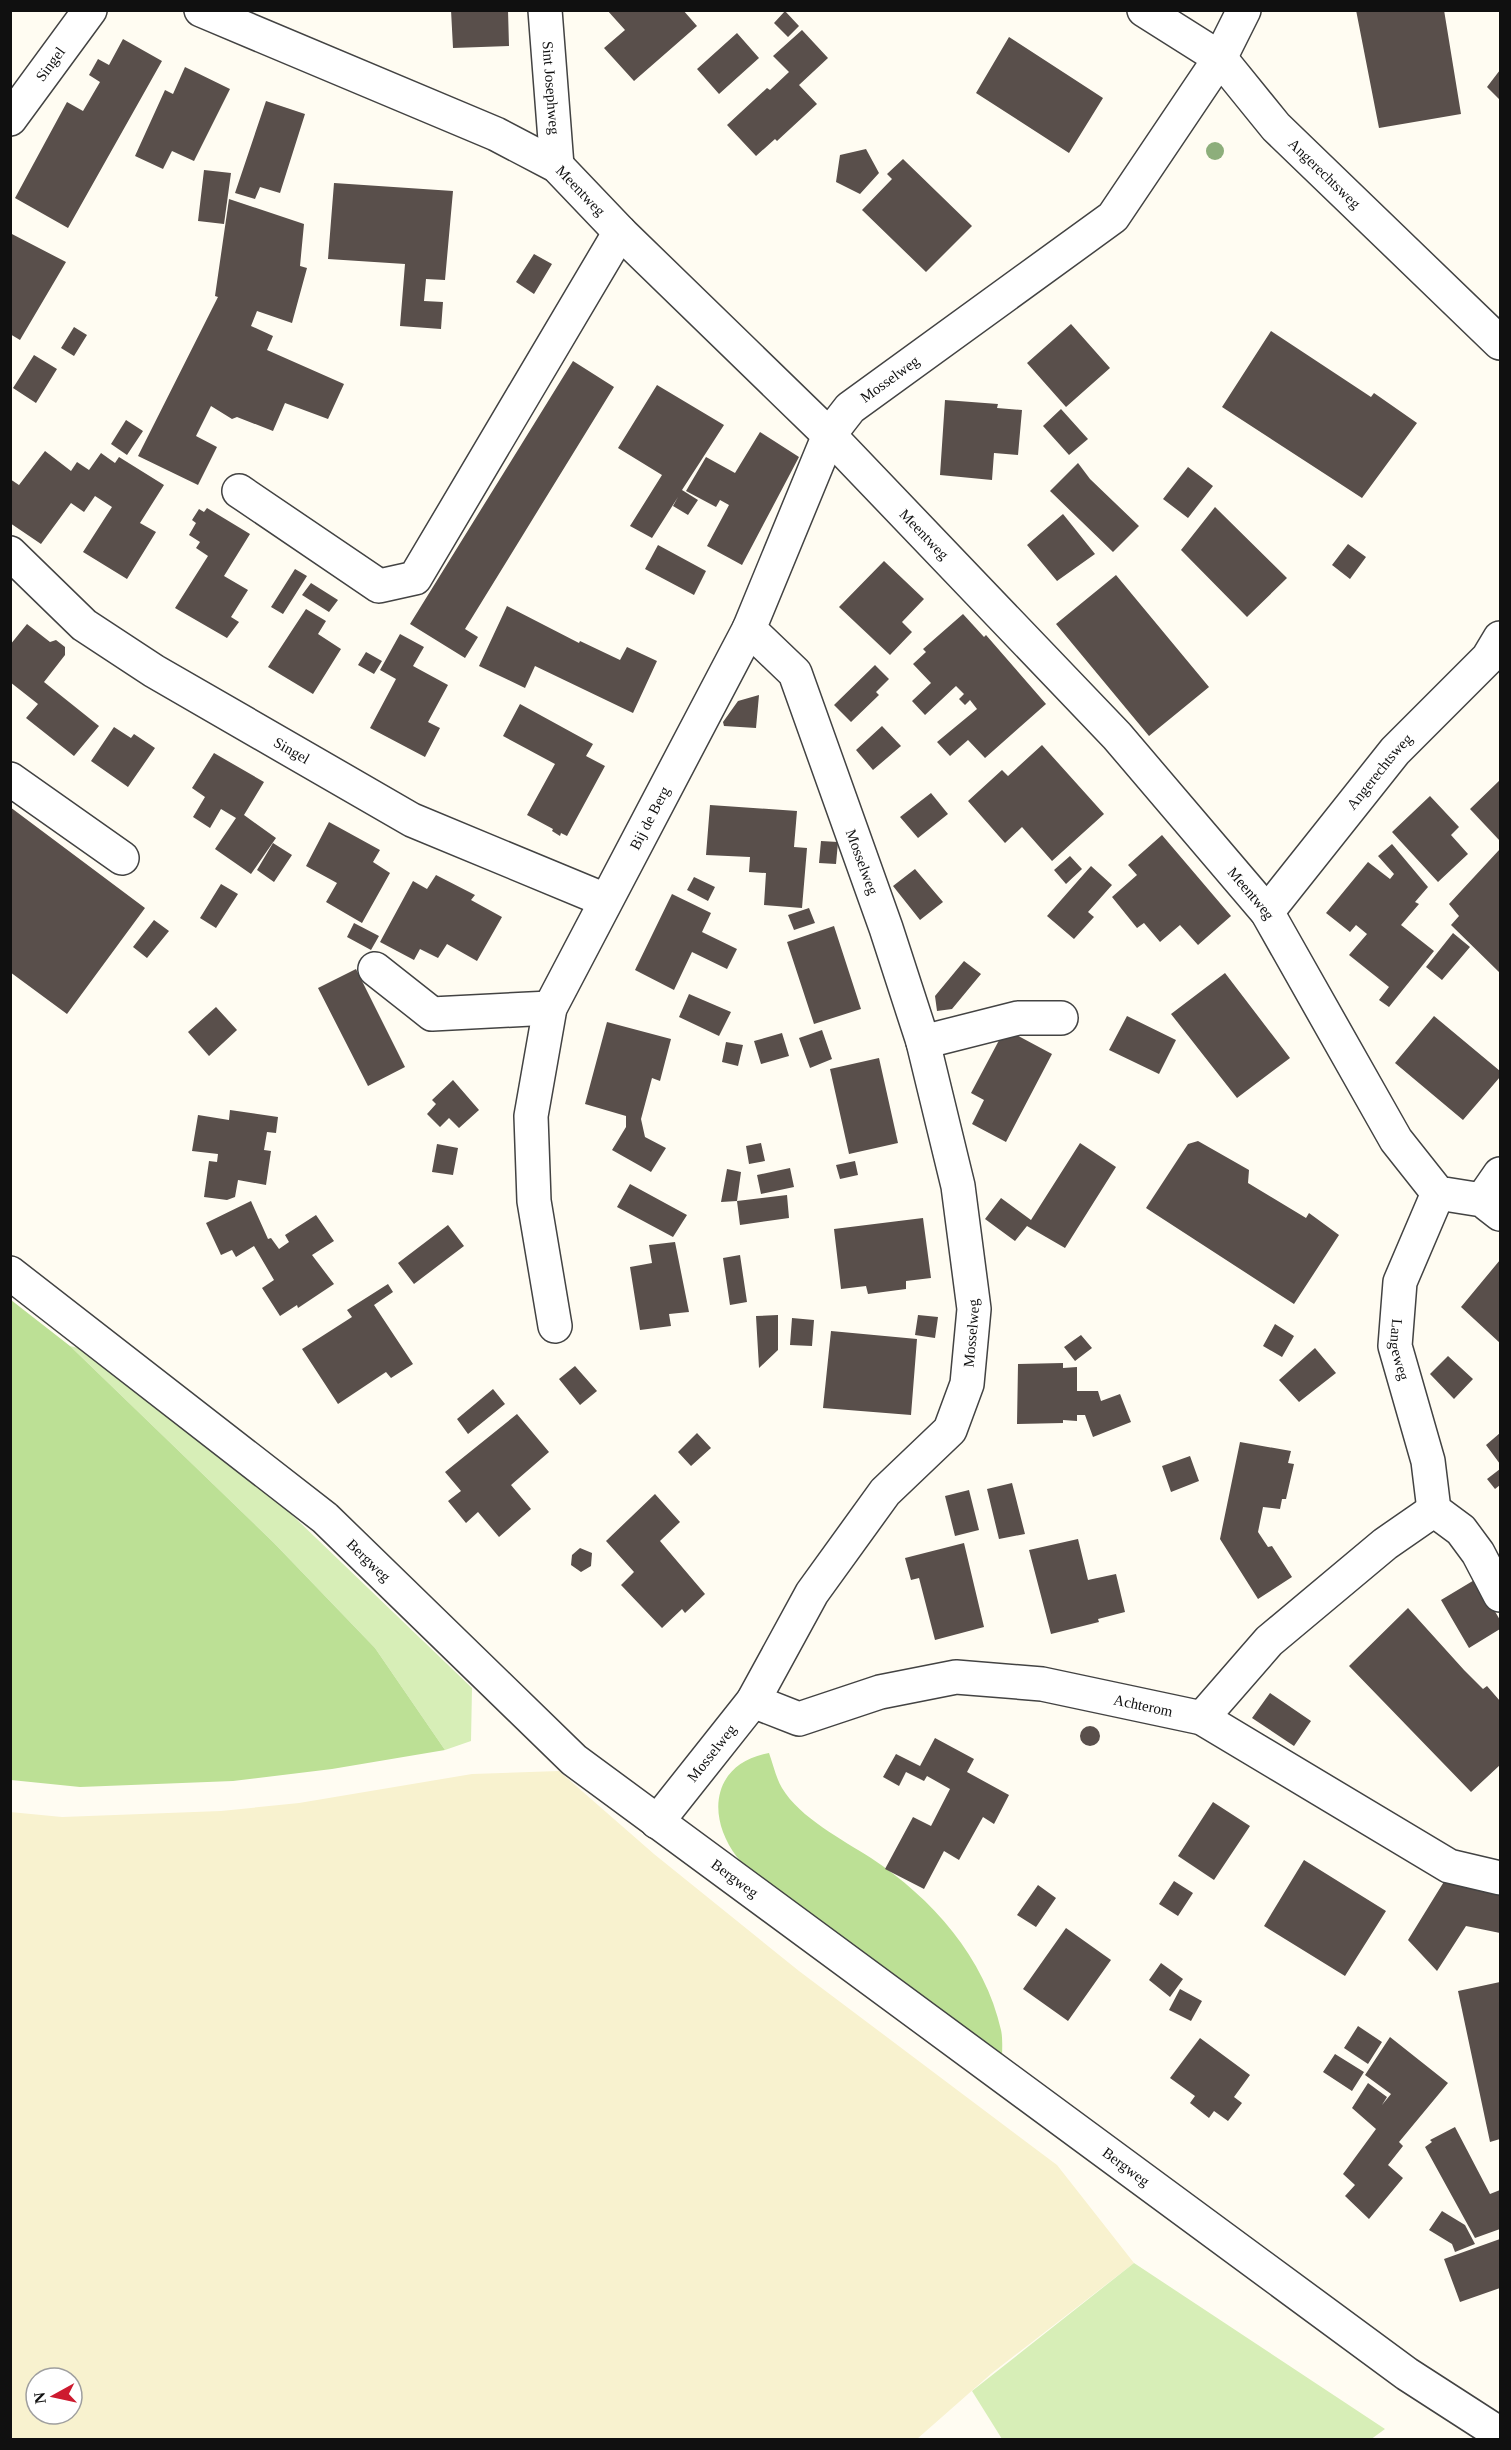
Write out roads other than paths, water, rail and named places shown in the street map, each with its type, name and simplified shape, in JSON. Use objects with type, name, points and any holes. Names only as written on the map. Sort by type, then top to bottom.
[{"type":"street","name":"Singel","points":[[10,119],[90,10]]},
{"type":"street","name":"Meentweg","points":[[201,10],[496,134],[557,166],[620,232],[829,435],[1118,736],[1267,912],[1396,1140],[1438,1193]]},
{"type":"street","name":"Sint Josephweg","points":[[545,10],[557,166]]},
{"type":"street","name":"Angerechtsweg","points":[[1144,10],[1220,58],[1276,127],[1500,343]]},
{"type":"street","name":"Mosselweg","points":[[657,1822],[753,1701],[812,1593],[885,1492],[950,1430],[967,1384],[974,1309],[958,1186],[923,1042],[886,928],[795,673],[749,629],[829,435],[850,408],[1113,217],[1220,58],[1244,10]]},
{"type":"street","points":[[239,491],[380,586],[415,578],[620,232]]},
{"type":"street","name":"Singel","points":[[10,553],[84,625],[154,671],[412,820],[604,900]]},
{"type":"street","name":"Bij de Berg","points":[[555,1326],[534,1201],[531,1116],[550,1008],[604,900],[749,629]]},
{"type":"street","name":"Angerechtsweg","points":[[1267,912],[1395,751],[1488,658],[1500,638]]},
{"type":"street","points":[[10,779],[122,858]]},
{"type":"street","points":[[375,969],[432,1014],[550,1008]]},
{"type":"street","points":[[923,1042],[1018,1018],[1060,1018]]},
{"type":"street","points":[[1438,1193],[1494,1196]]},
{"type":"street","name":"Langeweg","points":[[1434,1510],[1428,1461],[1395,1346],[1400,1282],[1438,1193]]},
{"type":"street","name":"Bergweg","points":[[10,1273],[325,1518],[574,1760],[1407,2373],[1500,2434]]},
{"type":"street","points":[[1202,1718],[1269,1641],[1385,1544],[1434,1510],[1461,1530],[1478,1553],[1500,1595]]},
{"type":"street","name":"Achterom","points":[[753,1701],[799,1719],[880,1692],[956,1677],[1042,1684],[1202,1718],[1449,1866],[1500,1878]]}]
